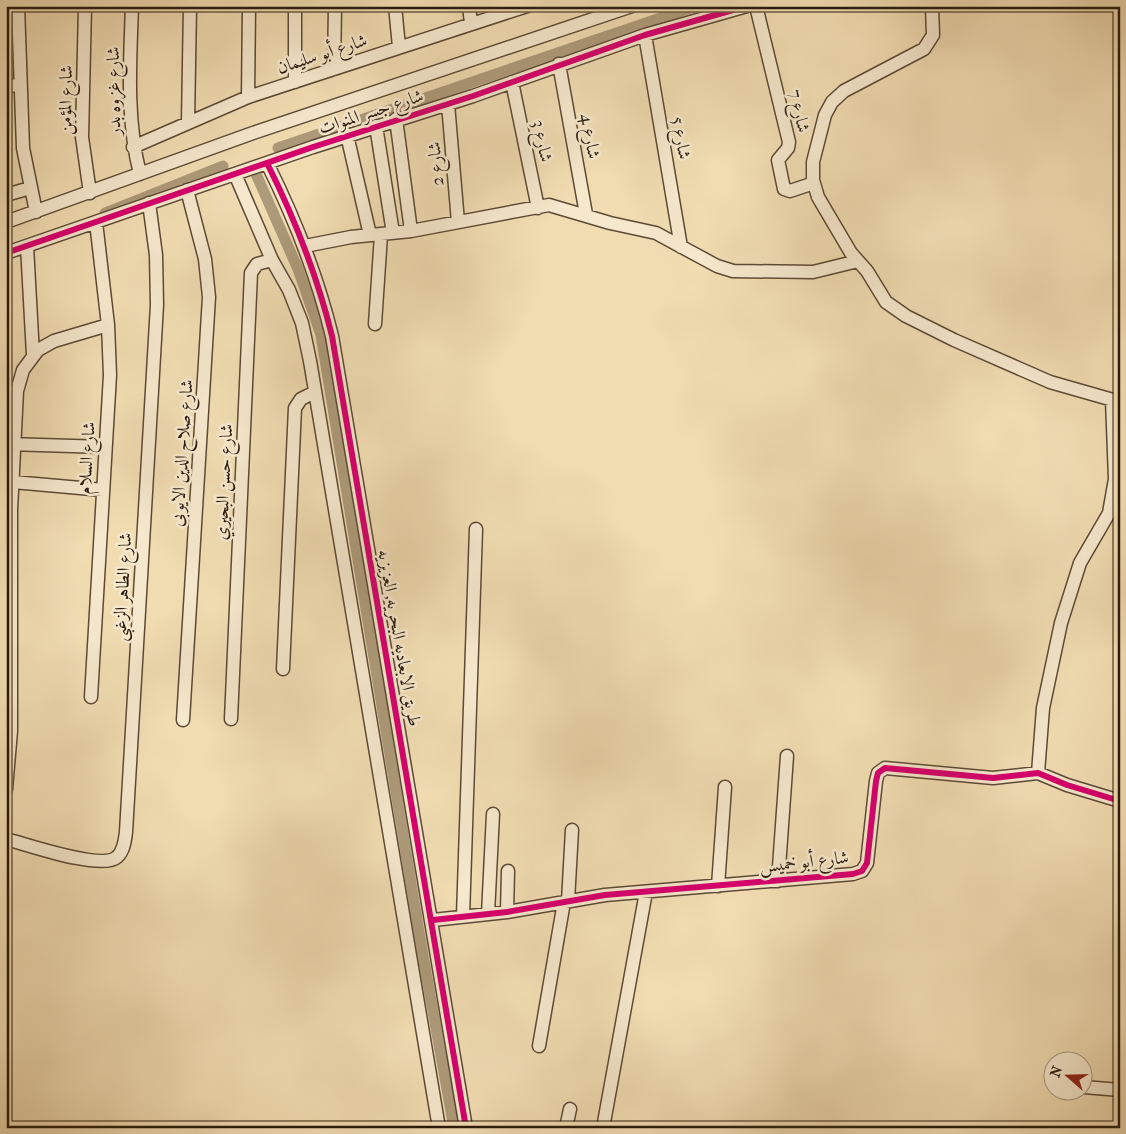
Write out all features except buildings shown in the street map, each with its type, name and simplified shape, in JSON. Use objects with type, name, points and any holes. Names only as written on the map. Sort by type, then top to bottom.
[{"type":"street","points":[[18,6],[23,148],[36,212]]},
{"type":"street","name":"شارع المؤمن","points":[[85,6],[82,136],[90,193]]},
{"type":"street","name":"شارع غزوه بدر","points":[[132,6],[130,119],[133,148],[140,174]]},
{"type":"street","points":[[188,122],[190,6]]},
{"type":"street","points":[[248,97],[249,6]]},
{"type":"street","points":[[295,6],[295,82]]},
{"type":"street","points":[[334,69],[335,6]]},
{"type":"street","points":[[395,6],[399,47]]},
{"type":"street","points":[[469,6],[471,23]]},
{"type":"street","name":"شارع أبو سليمان","points":[[133,148],[248,97],[471,23],[500,10],[527,6]]},
{"type":"street","name":"شارع جسر المنوات","points":[[6,222],[253,133],[632,6]]},
{"type":"street","name":"شارع جسر المنوات","points":[[6,253],[347,135],[448,104],[646,35],[747,6]]},
{"type":"street","name":"شارع 7","points":[[756,6],[789,142],[788,148],[779,157],[778,163],[784,189],[790,191],[814,184]]},
{"type":"street","points":[[932,6],[933,35],[924,49],[844,91],[832,102],[825,115],[818,137],[813,162],[814,184],[826,213],[886,302],[906,316],[954,340],[1050,382],[1116,401],[1116,479],[1108,513],[1080,563],[1061,623],[1043,708],[1038,773]]},
{"type":"street","name":"شارع 5","points":[[646,35],[681,247]]},
{"type":"street","name":"شارع 4","points":[[559,64],[586,214]]},
{"type":"street","name":"شارع 3","points":[[512,82],[538,208]]},
{"type":"street","points":[[6,86],[20,85]]},
{"type":"street","name":"شارع 2","points":[[448,104],[458,222]]},
{"type":"street","points":[[396,119],[411,231]]},
{"type":"street","points":[[375,324],[381,234],[376,126]]},
{"type":"street","points":[[347,135],[381,234]]},
{"type":"street","name":"طريق الابعاديه البحريه, العزيزيه","points":[[267,163],[305,246],[324,300],[332,336],[433,920],[466,1128]]},
{"type":"street","points":[[235,174],[272,260],[289,290],[302,323],[440,1128]]},
{"type":"street","points":[[6,195],[30,188]]},
{"type":"street","name":"شارع صلاح الدين الايوبى","points":[[183,720],[209,297],[205,259],[187,190]]},
{"type":"street","name":"شارع الطاهر الزغبى","points":[[6,839],[83,859],[107,861],[117,857],[123,847],[126,832],[157,305],[157,269],[149,204]]},
{"type":"street","points":[[305,246],[411,231],[556,205],[610,223],[656,233],[716,266],[742,272],[813,272],[858,261]]},
{"type":"street","name":"شارع السلام","points":[[91,698],[110,375],[108,325],[96,222]]},
{"type":"street","points":[[27,246],[33,355]]},
{"type":"street","name":"شارع حسن البحيري","points":[[230,719],[251,273],[256,264],[272,260]]},
{"type":"street","points":[[6,789],[11,731],[13,482],[10,443],[12,393],[33,355],[54,341],[108,325]]},
{"type":"street","points":[[283,669],[295,408],[301,399],[315,392]]},
{"type":"street","points":[[10,443],[105,447]]},
{"type":"street","points":[[13,482],[103,490]]},
{"type":"street","points":[[463,916],[476,529]]},
{"type":"street","points":[[778,881],[787,756]]},
{"type":"street","name":"شارع أبو خميس","points":[[433,920],[507,912],[646,892],[852,874],[862,870],[867,863],[876,781],[878,773],[885,768],[993,778],[1038,773],[1067,785],[1120,801]]},
{"type":"street","points":[[718,886],[725,787]]},
{"type":"street","points":[[488,914],[493,814]]},
{"type":"street","points":[[539,1046],[566,902],[572,830]]},
{"type":"street","points":[[507,912],[508,870]]},
{"type":"street","points":[[603,1128],[646,892]]},
{"type":"street","points":[[1094,1088],[1120,1090]]},
{"type":"street","points":[[566,1128],[570,1109]]},
{"type":"waterway","points":[[278,148],[696,6]]},
{"type":"waterway","points":[[105,213],[223,166]]},
{"type":"waterway","points":[[256,174],[298,269],[321,335],[423,956],[454,1128]]},
{"type":"cycle path","points":[[6,253],[313,147],[473,96],[645,35],[747,6]]},
{"type":"cycle path","points":[[267,163],[287,205],[304,248],[332,336],[466,1128]]},
{"type":"cycle path","points":[[433,920],[507,912],[605,895],[853,874],[862,871],[867,863],[876,781],[878,773],[885,768],[993,778],[1038,773],[1067,785],[1120,801]]}]
